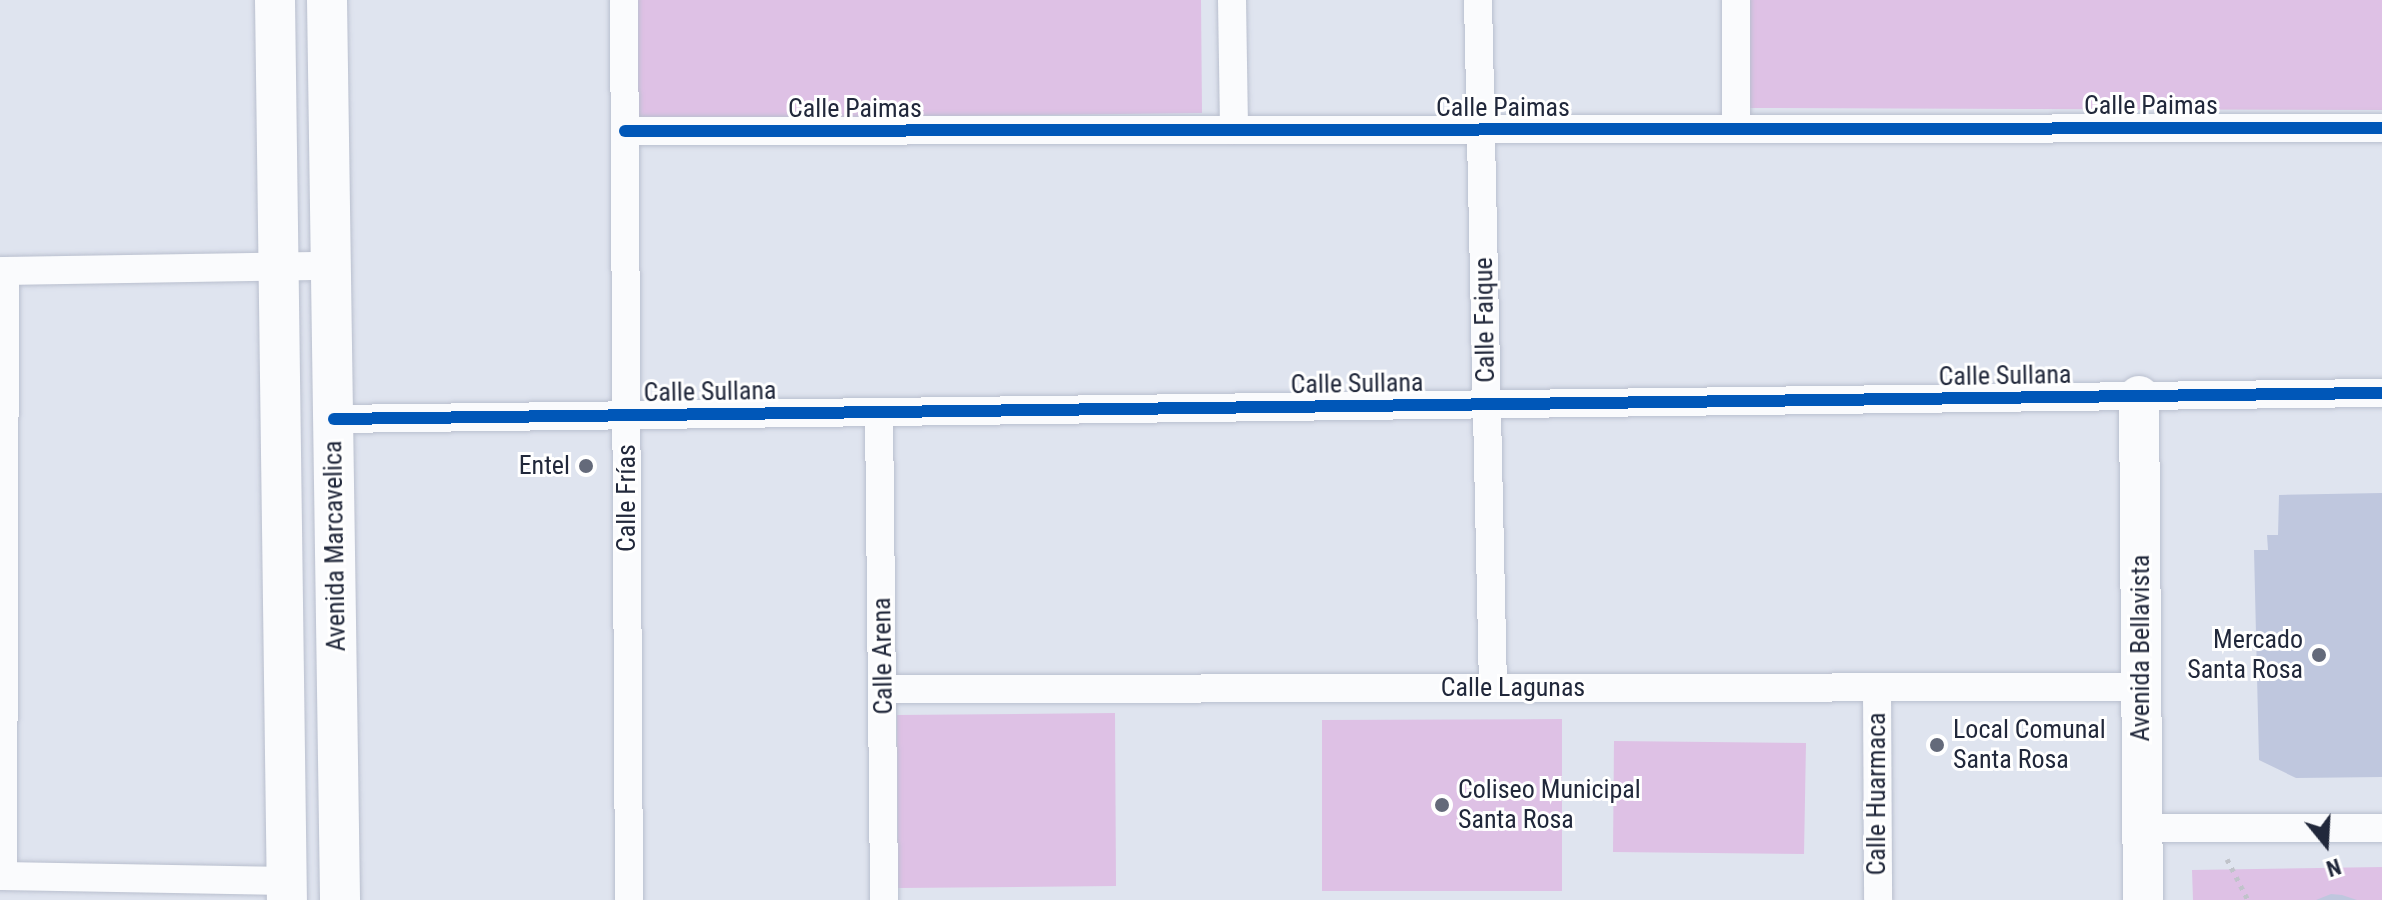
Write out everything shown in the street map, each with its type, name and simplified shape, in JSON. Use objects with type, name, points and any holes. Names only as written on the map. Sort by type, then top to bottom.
[{"type":"street","name":"Avenida Marcavelica","points":[[275,0],[287,890]]},
{"type":"street","name":"Avenida Marcavelica","points":[[327,0],[340,900]]},
{"type":"street","name":"Calle Frías","points":[[624,0],[629,900]]},
{"type":"street","points":[[1232,0],[1234,130]]},
{"type":"street","name":"Calle Faique","points":[[1478,0],[1493,688]]},
{"type":"street","points":[[1736,0],[1736,129]]},
{"type":"street","name":"Calle Paimas","points":[[625,131],[2382,128]]},
{"type":"street","points":[[287,890],[2,876],[3,271],[278,270],[331,266]]},
{"type":"street","name":"Calle Sullana","points":[[334,419],[2382,393]]},
{"type":"street","name":"Avenida Bellavista","points":[[2139,396],[2143,900]]},
{"type":"street","name":"Calle Arena","points":[[879,412],[884,900]]},
{"type":"street","name":"Calle Lagunas","points":[[884,689],[2141,687]]},
{"type":"street","name":"Calle Huarmaca","points":[[1877,688],[1878,900]]},
{"type":"street","points":[[2142,828],[2382,828]]},
{"type":"path","points":[[2219,828],[2232,876],[2248,900]]},
{"type":"shaded area","points":[[630,0],[1201,0],[1202,113],[631,120]]},
{"type":"shaded area","points":[[1748,0],[2382,0],[2382,110],[1747,108]]},
{"type":"shaded area","points":[[1115,713],[1116,886],[898,888],[897,715]]},
{"type":"shaded area","name":"Coliseo Municipal Santa Rosa","points":[[1562,719],[1562,891],[1322,891],[1322,720]]},
{"type":"shaded area","points":[[1614,741],[1806,743],[1804,854],[1613,852]]},
{"type":"shaded area","points":[[2382,867],[2382,900],[2193,900],[2192,870]]},
{"type":"building","name":"Mercado Santa Rosa","points":[[2382,493],[2382,777],[2296,778],[2259,760],[2254,550],[2268,550],[2267,535],[2278,535],[2279,495]]},
{"type":"building","points":[[2331,894],[2342,895],[2357,900],[2316,900]]},
{"type":"cycle path","points":[[625,131],[2382,128]]},
{"type":"cycle path","points":[[334,419],[2382,393]]},
{"type":"place","name":"Entel","points":[[586,466]]},
{"type":"place","name":"Mercado Santa Rosa","points":[[2319,655]]},
{"type":"place","name":"Local Comunal Santa Rosa","points":[[1937,745]]},
{"type":"place","name":"Coliseo Municipal Santa Rosa","points":[[1442,805]]}]
